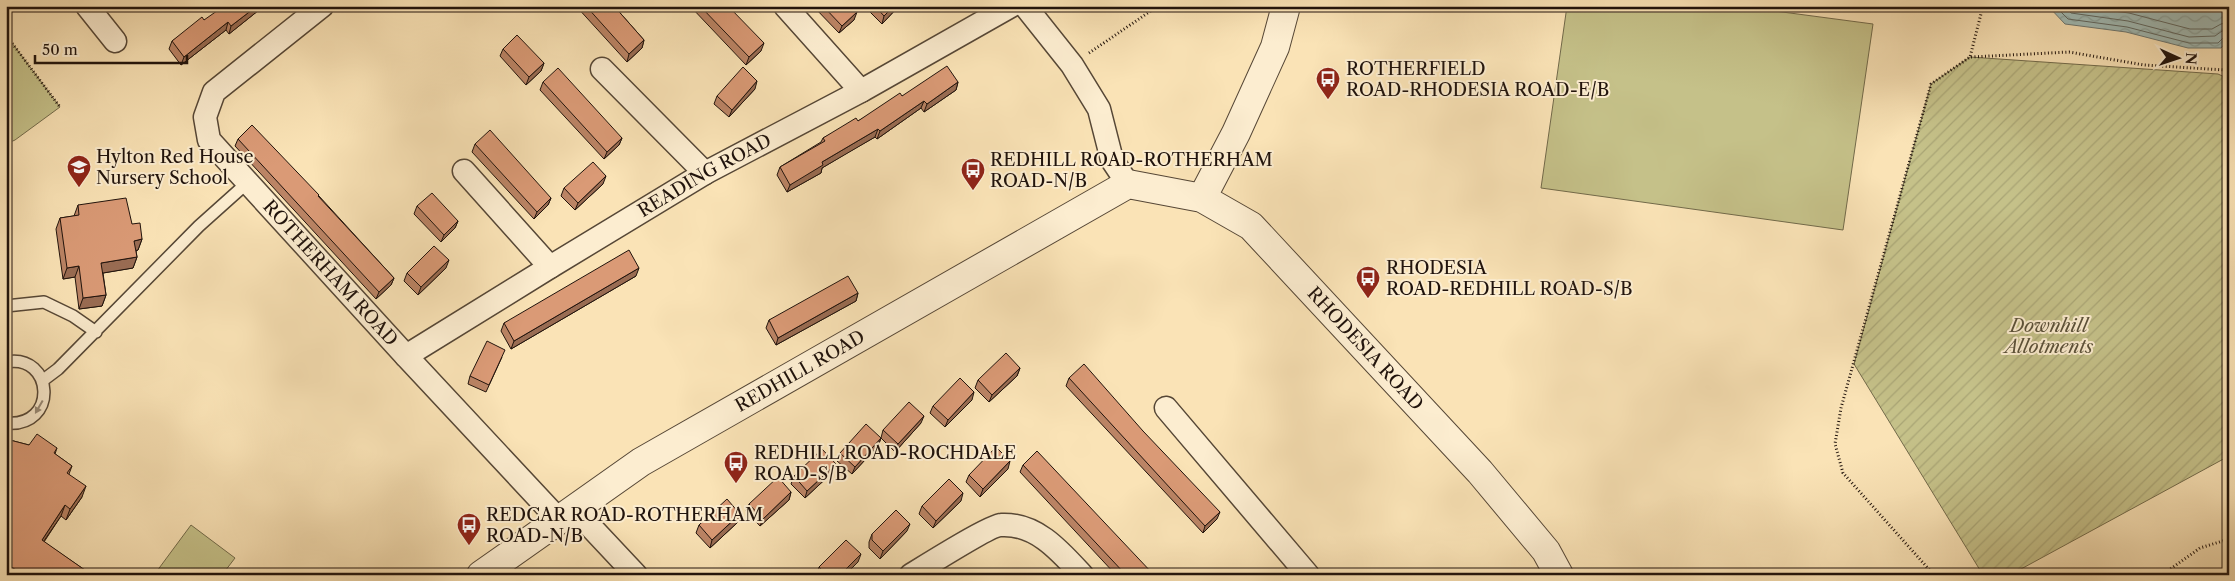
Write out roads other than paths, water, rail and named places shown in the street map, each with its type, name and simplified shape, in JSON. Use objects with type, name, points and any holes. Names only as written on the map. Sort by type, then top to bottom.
[{"type":"street","points":[[87,6],[115,41]]},
{"type":"street","name":"ROTHERHAM ROAD","points":[[322,6],[214,92],[204,117],[209,140],[406,356],[566,514],[636,575]]},
{"type":"street","points":[[785,6],[861,91]]},
{"type":"street","name":"READING ROAD","points":[[406,356],[550,266],[705,173],[861,91],[1011,6]]},
{"type":"street","points":[[1025,6],[1072,65],[1098,109],[1112,160],[1128,184]]},
{"type":"street","points":[[1202,198],[1236,133],[1271,56],[1286,6]]},
{"type":"street","points":[[602,69],[705,173]]},
{"type":"street","points":[[464,171],[550,266]]},
{"type":"street","name":"RHODESIA ROAD","points":[[1128,184],[1202,198],[1251,226],[1480,472],[1546,551],[1560,575]]},
{"type":"street","name":"REDHILL ROAD","points":[[481,575],[641,462],[1128,184]]},
{"type":"street","points":[[1166,408],[1308,575]]},
{"type":"street","points":[[910,575],[999,525],[1026,528],[1054,544],[1082,575]]},
{"type":"lane","points":[[42,381],[58,369],[96,332],[199,226],[248,183]]},
{"type":"lane","points":[[6,306],[44,302],[72,316],[96,332]]},
{"type":"lane","points":[[6,362],[22,362],[31,366],[42,381],[45,390],[44,400],[34,416],[16,424],[6,423]]},
{"type":"water","points":[[2048,6],[2229,6],[2229,39],[2221,48],[2188,48],[2126,32],[2065,24]]},
{"type":"place","name":"ROTHERFIELD ROAD-RHODESIA ROAD-E/B","points":[[1328,100]]},
{"type":"place","name":"Hylton Red House Nursery School","points":[[79,188]]},
{"type":"place","name":"REDHILL ROAD-ROTHERHAM ROAD-N/B","points":[[973,191]]},
{"type":"place","name":"RHODESIA ROAD-REDHILL ROAD-S/B","points":[[1368,299]]},
{"type":"place","name":"REDHILL ROAD-ROCHDALE ROAD-S/B","points":[[736,484]]},
{"type":"place","name":"REDCAR ROAD-ROTHERHAM ROAD-N/B","points":[[469,546]]},
{"type":"park label","name":"Downhill Allotments","points":[[2049,336]]}]
